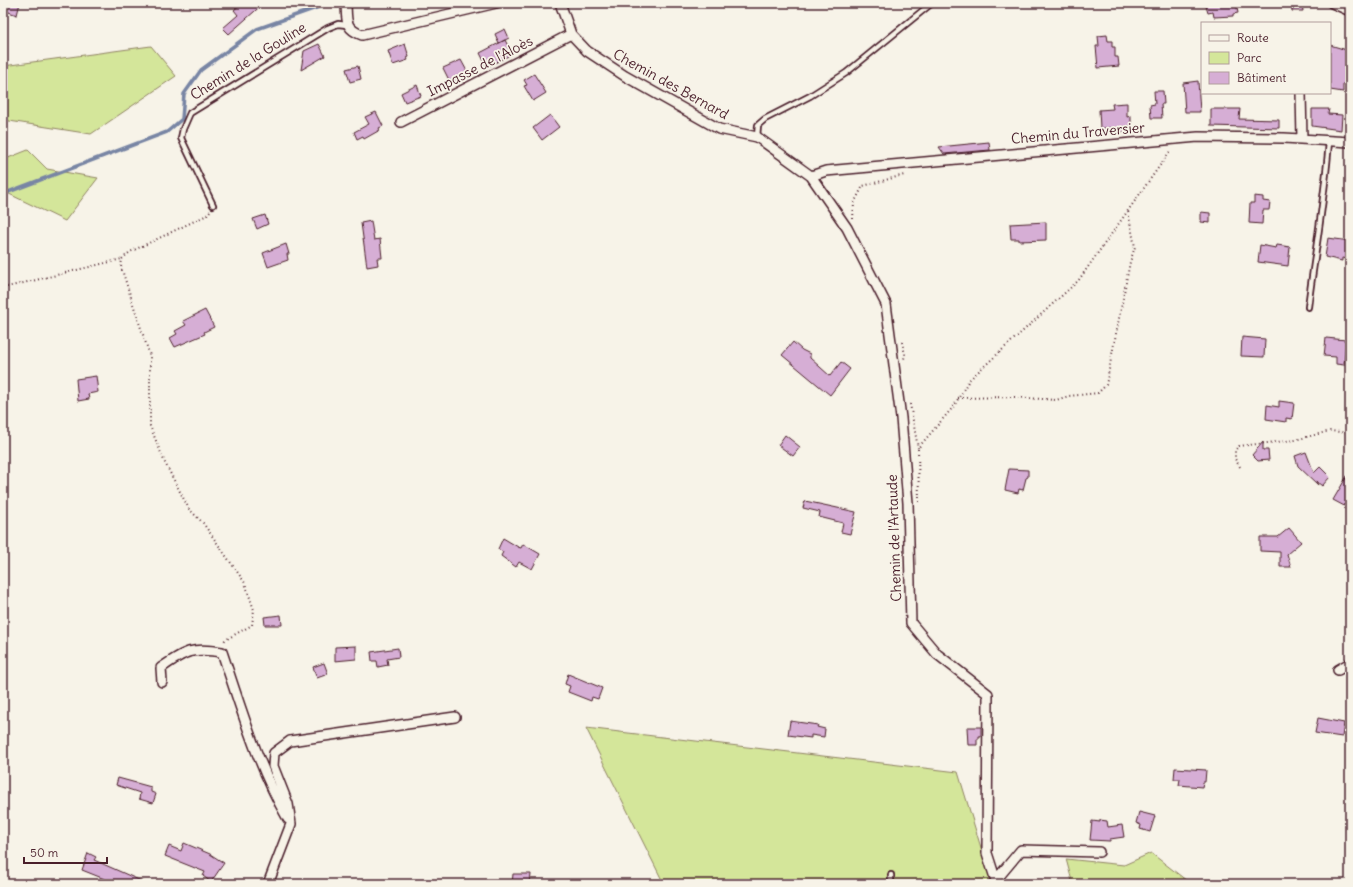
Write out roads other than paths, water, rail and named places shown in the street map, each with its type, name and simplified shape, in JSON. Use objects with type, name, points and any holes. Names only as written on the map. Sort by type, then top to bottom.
[{"type":"street","points":[[346,3],[347,25],[352,31],[362,35],[496,3]]},
{"type":"street","name":"Chemin des Bernard","points":[[560,3],[571,34],[587,51],[625,76],[719,129],[756,137],[811,176]]},
{"type":"street","points":[[1332,3],[1350,11]]},
{"type":"street","name":"Impasse de l'Aloès","points":[[401,122],[571,34]]},
{"type":"street","points":[[1301,94],[1302,139]]},
{"type":"street","name":"Chemin du Traversier","points":[[811,176],[826,171],[1179,138],[1206,137],[1302,139],[1350,142]]},
{"type":"street","name":"Chemin de l'Artaude","points":[[811,176],[847,228],[886,304],[901,418],[908,503],[911,623],[937,654],[988,694],[987,853],[996,882]]},
{"type":"street","points":[[162,682],[160,668],[182,653],[202,649],[222,652],[255,749],[278,802],[291,824]]},
{"type":"street","points":[[1338,670],[1350,663]]},
{"type":"street","points":[[268,884],[291,824],[288,804],[273,766],[274,753],[290,741],[455,717]]},
{"type":"street","points":[[996,882],[1021,850],[1099,852]]},
{"type":"lane","points":[[756,137],[758,125],[765,119],[810,96],[846,73],[932,3]]},
{"type":"lane","name":"Chemin de la Gouline","points":[[213,205],[181,138],[182,129],[190,113],[328,28],[338,24],[347,25]]},
{"type":"lane","points":[[1308,307],[1315,249],[1326,183],[1329,141]]},
{"type":"lane","points":[[891,875],[891,884]]},
{"type":"waterway","points":[[3,194],[167,132],[182,119],[184,94],[201,70],[257,29],[330,3]]}]
